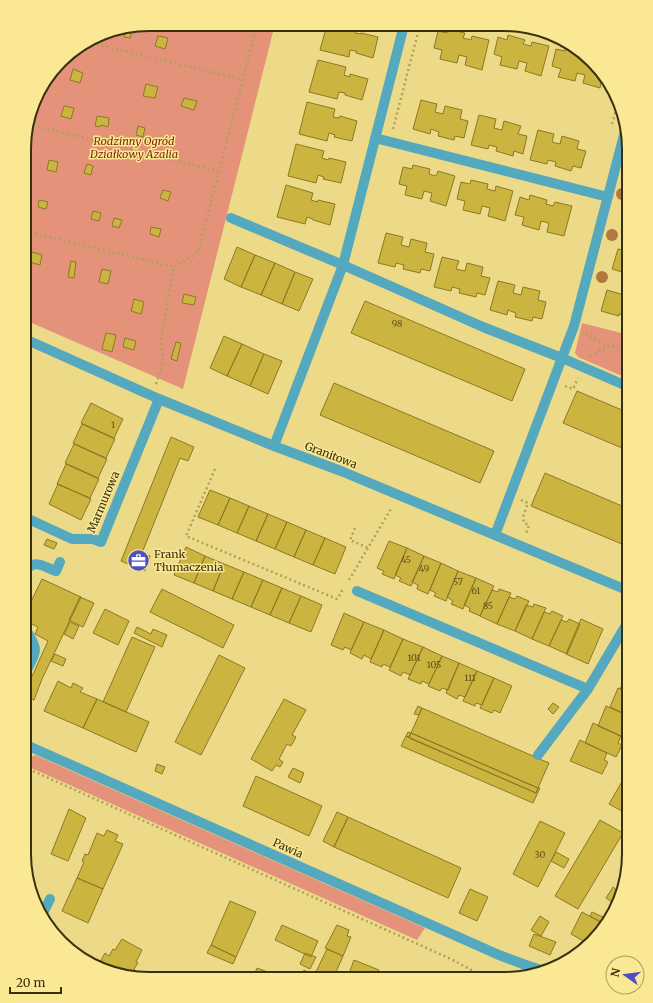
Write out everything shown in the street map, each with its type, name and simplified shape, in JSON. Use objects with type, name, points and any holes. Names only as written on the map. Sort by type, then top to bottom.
[{"type":"street","points":[[274,446],[343,265],[402,31]]},
{"type":"street","points":[[375,138],[608,197]]},
{"type":"street","points":[[495,535],[574,324],[622,143]]},
{"type":"street","points":[[231,218],[343,265],[483,327],[562,358],[622,384]]},
{"type":"street","name":"Granitowa","points":[[31,341],[160,399],[274,446],[341,471],[622,588]]},
{"type":"street","name":"Marmurowa","points":[[31,520],[72,539],[93,539],[100,542],[160,399]]},
{"type":"street","points":[[31,566],[36,564],[43,565],[56,571],[60,562]]},
{"type":"street","points":[[357,591],[588,689]]},
{"type":"street","points":[[538,755],[588,689],[622,632]]},
{"type":"street","points":[[31,638],[36,647],[31,661]]},
{"type":"street","name":"Pawia","points":[[31,747],[499,954],[535,968]]},
{"type":"street","points":[[45,909],[50,899]]},
{"type":"path","points":[[31,232],[174,267],[198,253],[255,31]]},
{"type":"path","points":[[95,44],[243,80]]},
{"type":"path","points":[[611,129],[616,110]]},
{"type":"path","points":[[34,125],[218,171]]},
{"type":"path","points":[[155,386],[163,363],[161,338],[174,267]]},
{"type":"path","points":[[584,331],[608,346],[622,347]]},
{"type":"path","points":[[586,361],[598,351],[608,346]]},
{"type":"path","points":[[559,384],[573,390],[580,373]]},
{"type":"path","points":[[215,469],[186,536],[337,599],[394,503]]},
{"type":"path","points":[[355,528],[350,540],[368,548]]},
{"type":"path","points":[[31,770],[451,959],[475,972]]},
{"type":"green space","name":"Rodzinny Ogród Działkowy Azalia","points":[[149,31],[273,31],[183,389],[31,323],[31,149],[32,134],[37,111],[55,77],[71,60],[90,47],[111,37],[134,32]]},
{"type":"green space","points":[[582,323],[622,333],[622,376],[578,357],[575,353]]},
{"type":"green space","points":[[35,755],[425,928],[417,940],[31,768],[31,757]]},
{"type":"building","points":[[325,31],[356,31],[355,33],[378,37],[373,58],[350,50],[349,57],[320,50]]},
{"type":"building","points":[[438,31],[447,33],[448,31],[456,31],[465,33],[463,38],[471,40],[472,36],[489,40],[482,70],[465,65],[467,57],[459,55],[457,63],[440,59],[442,50],[434,48]]},
{"type":"building","points":[[131,33],[130,38],[124,37],[125,34]]},
{"type":"building","points":[[508,35],[525,40],[523,44],[531,46],[532,42],[549,46],[541,76],[525,71],[527,63],[519,61],[517,69],[500,65],[502,57],[494,54],[498,37],[507,40]]},
{"type":"building","points":[[158,36],[168,38],[165,49],[155,46]]},
{"type":"building","points":[[556,49],[565,51],[566,49],[576,55],[598,77],[601,82],[600,88],[583,83],[585,75],[577,73],[575,81],[558,77],[561,69],[552,66]]},
{"type":"building","points":[[318,60],[346,67],[344,75],[350,77],[350,74],[368,79],[362,100],[339,92],[337,99],[309,92]]},
{"type":"building","points":[[73,69],[83,73],[80,83],[70,80]]},
{"type":"building","points":[[146,84],[158,87],[155,98],[143,96]]},
{"type":"building","points":[[184,98],[197,101],[194,110],[181,106]]},
{"type":"building","points":[[421,100],[437,104],[435,112],[443,114],[445,106],[462,110],[460,119],[468,121],[464,138],[455,136],[454,140],[438,136],[439,132],[431,129],[430,134],[413,129]]},
{"type":"building","points":[[307,102],[335,109],[333,117],[339,118],[340,116],[357,121],[352,141],[334,137],[335,135],[329,133],[327,141],[299,134]]},
{"type":"building","points":[[64,106],[74,108],[71,119],[61,116]]},
{"type":"building","points":[[479,115],[496,119],[494,128],[502,130],[504,121],[521,126],[518,134],[527,136],[523,154],[514,151],[513,156],[496,151],[497,147],[489,145],[488,149],[471,145]]},
{"type":"building","points":[[97,116],[109,118],[108,127],[101,125],[100,127],[95,126]]},
{"type":"building","points":[[138,126],[145,128],[143,137],[136,135]]},
{"type":"building","points":[[538,130],[554,134],[552,142],[560,144],[562,136],[579,141],[577,149],[586,151],[581,168],[573,166],[571,171],[555,166],[556,162],[548,160],[547,164],[530,160]]},
{"type":"building","points":[[296,144],[324,151],[322,158],[346,162],[341,183],[323,179],[324,177],[318,175],[316,183],[288,176]]},
{"type":"building","points":[[49,160],[58,162],[56,172],[47,170]]},
{"type":"building","points":[[87,164],[93,166],[91,175],[84,173]]},
{"type":"building","points":[[413,165],[430,169],[429,174],[436,176],[438,171],[455,176],[446,206],[430,201],[432,193],[424,191],[422,199],[405,195],[407,186],[399,184],[403,167],[412,169]]},
{"type":"building","points":[[471,180],[488,184],[487,189],[495,191],[496,186],[513,191],[505,221],[488,216],[490,208],[482,206],[480,214],[463,210],[465,201],[457,199],[461,182],[470,184]]},
{"type":"building","points":[[286,185],[313,193],[311,200],[335,204],[330,225],[307,217],[305,224],[277,217]]},
{"type":"building","points":[[163,190],[171,192],[168,201],[160,198]]},
{"type":"building","points":[[530,195],[547,200],[546,204],[553,206],[555,202],[572,206],[564,236],[547,232],[549,223],[541,221],[539,230],[522,225],[524,217],[515,215],[520,197],[529,200]]},
{"type":"building","points":[[39,200],[48,202],[46,209],[38,207]]},
{"type":"building","points":[[93,211],[101,213],[99,221],[91,219]]},
{"type":"building","points":[[114,218],[122,220],[119,228],[112,226]]},
{"type":"building","points":[[151,227],[161,229],[159,237],[150,234]]},
{"type":"building","points":[[386,233],[403,237],[401,245],[409,247],[411,239],[427,243],[425,252],[434,254],[430,271],[421,269],[420,273],[403,269],[404,265],[396,263],[395,267],[378,263]]},
{"type":"building","points":[[237,247],[255,255],[241,287],[224,279]]},
{"type":"building","points":[[618,249],[622,250],[622,272],[612,269]]},
{"type":"building","points":[[32,252],[42,255],[40,265],[31,262]]},
{"type":"building","points":[[255,255],[275,263],[261,295],[241,287]]},
{"type":"building","points":[[442,257],[459,261],[456,269],[465,271],[467,263],[483,267],[481,276],[490,278],[485,295],[477,293],[476,297],[459,293],[460,289],[452,287],[451,291],[434,287]]},
{"type":"building","points":[[71,261],[76,262],[74,278],[68,277]]},
{"type":"building","points":[[275,263],[295,272],[282,304],[261,295]]},
{"type":"building","points":[[102,269],[111,271],[108,284],[99,282]]},
{"type":"building","points":[[295,272],[313,279],[299,311],[282,304]]},
{"type":"building","points":[[498,281],[515,285],[513,293],[521,295],[523,287],[540,291],[538,300],[546,302],[542,319],[533,317],[532,321],[515,317],[516,313],[508,310],[507,315],[490,310]]},
{"type":"building","points":[[607,290],[622,294],[622,314],[619,314],[619,316],[601,311]]},
{"type":"building","points":[[184,294],[196,297],[194,305],[182,303]]},
{"type":"building","points":[[134,299],[144,302],[141,314],[131,311]]},
{"type":"building","points":[[365,301],[525,369],[512,401],[351,333]]},
{"type":"building","points":[[106,333],[116,335],[112,352],[102,349]]},
{"type":"building","points":[[224,336],[242,344],[227,376],[210,368]]},
{"type":"building","points":[[125,338],[136,341],[134,350],[123,347]]},
{"type":"building","points":[[176,342],[181,343],[177,361],[171,359]]},
{"type":"building","points":[[242,344],[264,354],[250,386],[227,376]]},
{"type":"building","points":[[264,354],[282,361],[268,394],[250,386]]},
{"type":"building","points":[[334,383],[494,451],[480,483],[320,415]]},
{"type":"building","points":[[577,391],[622,410],[622,448],[563,423]]},
{"type":"building","points":[[91,403],[123,419],[114,438],[81,423]]},
{"type":"building","points":[[82,424],[115,439],[106,458],[73,443]]},
{"type":"building","points":[[171,437],[194,447],[188,461],[180,458],[142,553],[150,556],[145,571],[121,561]]},
{"type":"building","points":[[74,444],[107,459],[98,478],[65,463]]},
{"type":"building","points":[[66,464],[99,479],[90,498],[57,484]]},
{"type":"building","points":[[545,473],[622,506],[622,544],[531,506]]},
{"type":"building","points":[[58,484],[91,499],[81,520],[49,504]]},
{"type":"building","points":[[210,490],[230,498],[218,525],[198,517]]},
{"type":"building","points":[[230,498],[249,506],[237,533],[218,525]]},
{"type":"building","points":[[249,506],[268,514],[256,541],[237,533]]},
{"type":"building","points":[[268,514],[287,522],[275,549],[256,541]]},
{"type":"building","points":[[287,522],[306,530],[294,557],[275,549]]},
{"type":"building","points":[[306,530],[325,538],[313,565],[294,557]]},
{"type":"building","points":[[325,538],[346,547],[335,574],[313,565]]},
{"type":"building","points":[[47,539],[57,543],[54,549],[44,545]]},
{"type":"building","points":[[389,541],[407,548],[394,579],[382,574],[384,571],[377,568]]},
{"type":"building","points":[[186,547],[205,556],[194,583],[174,575]]},
{"type":"building","points":[[407,548],[424,556],[411,586],[399,581],[401,578],[395,575]]},
{"type":"building","points":[[205,556],[224,564],[213,591],[194,583]]},
{"type":"building","points":[[424,556],[441,563],[428,594],[417,589],[418,585],[412,582]]},
{"type":"building","points":[[441,563],[458,571],[446,601],[434,596],[436,593],[430,590]]},
{"type":"building","points":[[224,564],[244,572],[232,599],[213,591]]},
{"type":"building","points":[[458,571],[476,578],[463,609],[451,604],[453,601],[447,597]]},
{"type":"building","points":[[244,572],[263,580],[251,607],[232,599]]},
{"type":"building","points":[[476,578],[494,586],[480,616],[469,611],[470,608],[464,605]]},
{"type":"building","points":[[42,579],[81,597],[42,679],[34,700],[31,698],[31,679],[48,641],[35,634],[38,627],[31,624],[31,602]]},
{"type":"building","points":[[263,580],[282,588],[270,615],[251,607]]},
{"type":"building","points":[[282,588],[301,596],[289,623],[270,615]]},
{"type":"building","points":[[162,589],[234,625],[223,648],[150,612]]},
{"type":"building","points":[[499,589],[511,593],[497,624],[480,616],[492,590],[498,592]]},
{"type":"building","points":[[301,596],[322,605],[311,632],[289,623]]},
{"type":"building","points":[[517,596],[529,601],[515,631],[497,624],[509,597],[515,599]]},
{"type":"building","points":[[80,597],[94,603],[83,627],[69,620]]},
{"type":"building","points":[[534,604],[546,608],[532,639],[515,631],[526,605],[533,607]]},
{"type":"building","points":[[105,609],[129,621],[118,645],[93,633]]},
{"type":"building","points":[[552,611],[563,616],[549,646],[532,639],[544,612],[550,614]]},
{"type":"building","points":[[344,613],[364,622],[351,650],[345,647],[343,650],[331,645]]},
{"type":"building","points":[[569,619],[580,624],[567,654],[549,646],[561,620],[567,622]]},
{"type":"building","points":[[581,619],[603,629],[588,664],[566,654]]},
{"type":"building","points":[[70,622],[79,626],[73,639],[64,634]]},
{"type":"building","points":[[364,622],[384,630],[371,659],[364,655],[362,659],[350,653]]},
{"type":"building","points":[[137,627],[151,634],[153,629],[167,635],[162,647],[134,633]]},
{"type":"building","points":[[384,630],[403,639],[390,667],[383,664],[382,667],[370,662]]},
{"type":"building","points":[[132,637],[155,647],[126,712],[103,702]]},
{"type":"building","points":[[403,639],[423,647],[410,675],[403,672],[401,676],[389,670]]},
{"type":"building","points":[[423,647],[442,656],[429,684],[422,681],[421,684],[408,679]]},
{"type":"building","points":[[55,654],[66,659],[63,666],[51,661]]},
{"type":"building","points":[[219,655],[245,668],[201,755],[175,742]]},
{"type":"building","points":[[442,656],[459,663],[448,690],[442,688],[440,691],[428,686]]},
{"type":"building","points":[[459,663],[477,671],[465,697],[459,695],[457,699],[446,693]]},
{"type":"building","points":[[477,671],[494,678],[482,705],[476,703],[475,706],[463,701]]},
{"type":"building","points":[[494,678],[512,686],[500,713],[494,710],[492,713],[480,708]]},
{"type":"building","points":[[58,681],[71,688],[73,683],[83,688],[80,692],[97,699],[83,728],[44,711]]},
{"type":"building","points":[[618,688],[622,690],[622,713],[610,707]]},
{"type":"building","points":[[97,699],[149,722],[136,752],[83,728]]},
{"type":"building","points":[[284,699],[306,710],[292,735],[296,737],[291,746],[287,744],[279,759],[283,762],[280,767],[276,765],[272,771],[251,759]]},
{"type":"building","points":[[553,703],[559,707],[553,714],[548,709]]},
{"type":"building","points":[[418,706],[422,708],[419,715],[414,714]]},
{"type":"building","points":[[606,706],[622,713],[622,737],[598,726]]},
{"type":"building","points":[[422,708],[549,763],[538,788],[411,733]]},
{"type":"building","points":[[593,723],[621,736],[618,743],[622,745],[616,757],[585,743]]},
{"type":"building","points":[[408,732],[411,733],[409,737],[406,736]]},
{"type":"building","points":[[411,733],[538,788],[536,793],[409,738]]},
{"type":"building","points":[[406,736],[536,793],[538,788],[540,788],[533,803],[401,746]]},
{"type":"building","points":[[580,740],[607,753],[604,760],[608,762],[602,774],[570,761]]},
{"type":"building","points":[[157,764],[165,767],[162,774],[155,771]]},
{"type":"building","points":[[293,768],[304,773],[300,783],[288,777]]},
{"type":"building","points":[[256,776],[322,806],[309,836],[243,806]]},
{"type":"building","points":[[622,781],[622,811],[609,804]]},
{"type":"building","points":[[69,809],[86,818],[68,861],[51,854]]},
{"type":"building","points":[[337,812],[348,817],[334,847],[323,841]]},
{"type":"building","points":[[348,817],[461,868],[448,898],[334,847]]},
{"type":"building","points":[[600,820],[622,832],[578,909],[555,896]]},
{"type":"building","points":[[540,821],[565,833],[538,887],[513,874]]},
{"type":"building","points":[[107,830],[118,835],[115,841],[123,844],[103,889],[77,878],[84,862],[82,861],[85,854],[88,855],[97,833],[104,836]]},
{"type":"building","points":[[556,852],[569,859],[564,868],[551,861]]},
{"type":"building","points":[[77,878],[103,889],[88,923],[62,911]]},
{"type":"building","points":[[613,887],[617,890],[612,902],[606,898]]},
{"type":"building","points":[[470,889],[488,897],[477,921],[459,913]]},
{"type":"building","points":[[230,901],[256,912],[236,957],[211,945]]},
{"type":"building","points":[[582,912],[600,922],[583,941],[571,934]]},
{"type":"building","points":[[592,912],[603,917],[601,922],[590,916]]},
{"type":"building","points":[[540,916],[549,922],[541,936],[531,930]]},
{"type":"building","points":[[282,925],[318,941],[311,957],[275,940]]},
{"type":"building","points":[[337,925],[349,930],[347,936],[351,937],[343,956],[325,948]]},
{"type":"building","points":[[534,934],[556,942],[550,955],[529,946]]},
{"type":"building","points":[[122,939],[142,950],[136,962],[138,963],[134,969],[136,971],[119,968],[100,961],[105,953],[109,956],[113,949],[115,950]]},
{"type":"building","points":[[211,945],[236,957],[233,964],[207,953]]},
{"type":"building","points":[[327,949],[343,956],[336,972],[316,972]]},
{"type":"building","points":[[305,953],[316,957],[310,969],[300,964]]},
{"type":"building","points":[[354,960],[379,970],[378,972],[350,972]]},
{"type":"building","points":[[257,968],[268,972],[255,972]]},
{"type":"place","name":"Frank Tłumaczenia","points":[[139,560]]}]
